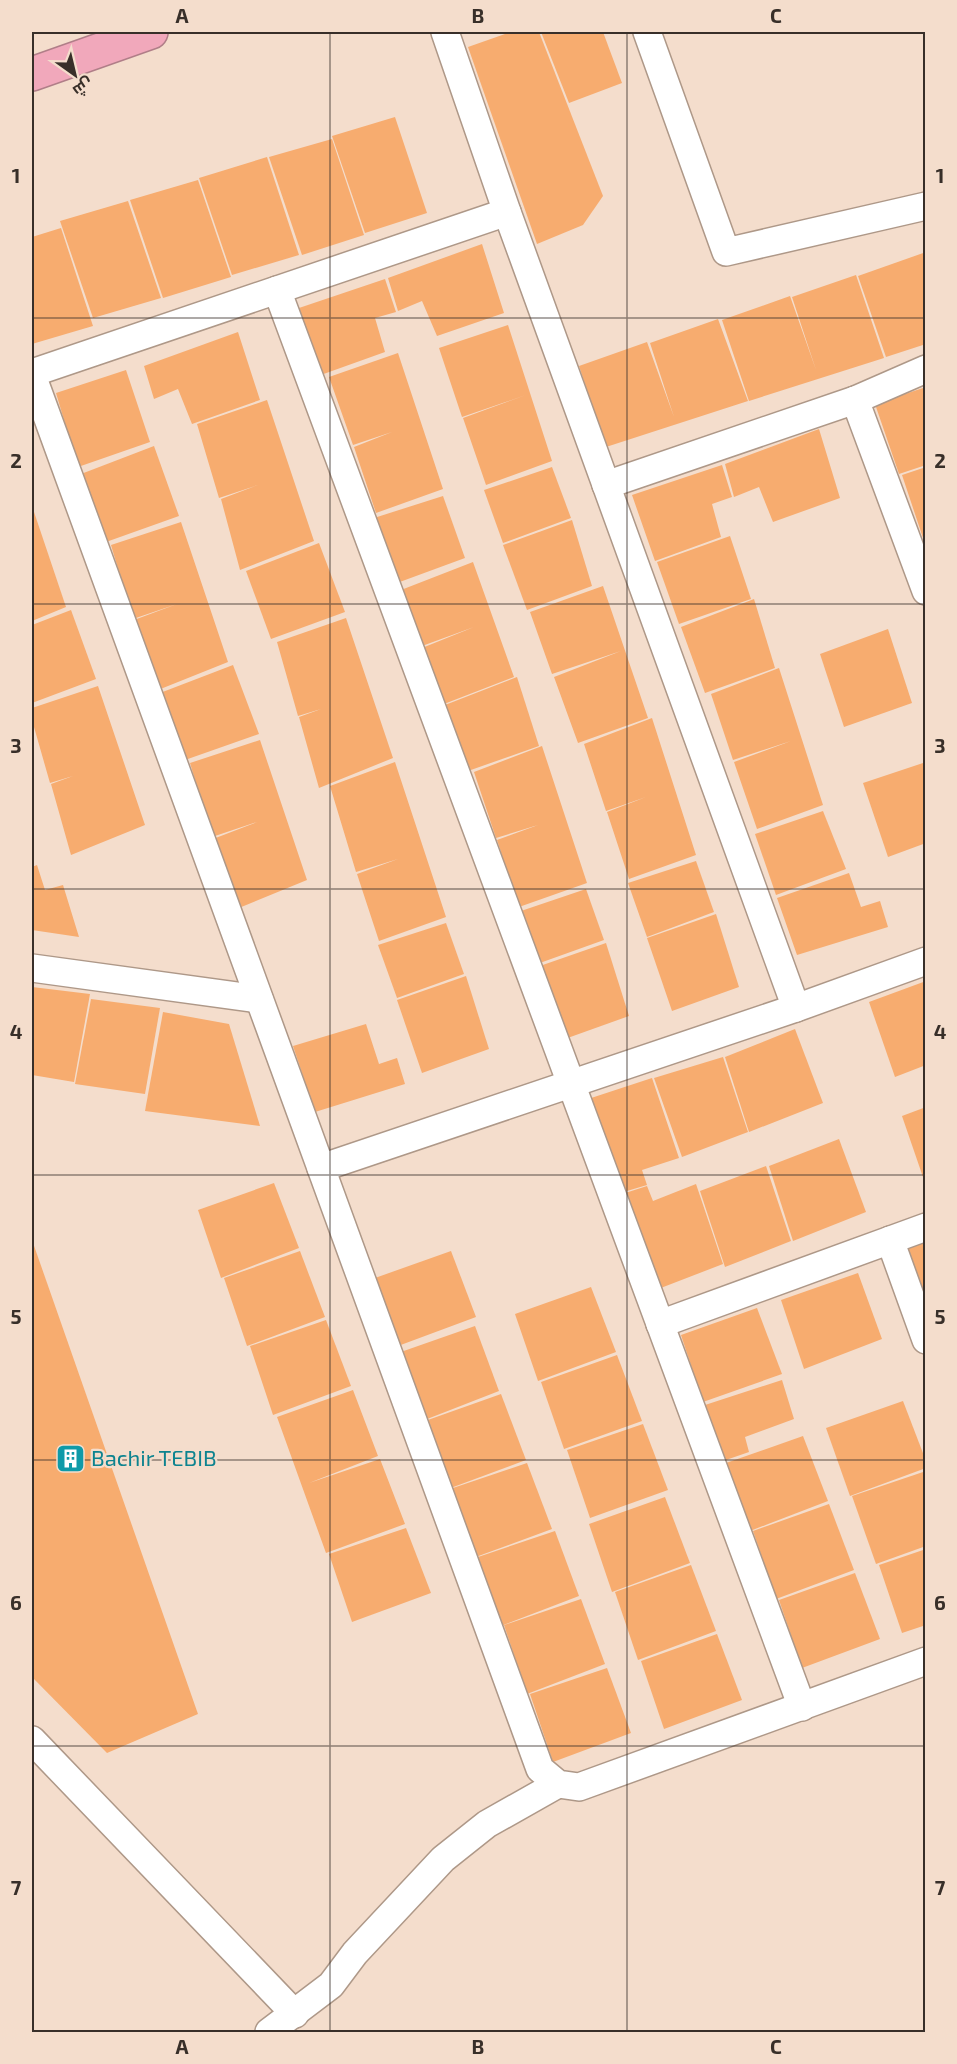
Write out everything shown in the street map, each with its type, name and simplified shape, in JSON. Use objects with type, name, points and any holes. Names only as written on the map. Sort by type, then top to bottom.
[{"type":"highway","points":[[32,74],[151,32]]},
{"type":"street","points":[[445,32],[507,212],[796,1008]]},
{"type":"street","points":[[647,32],[726,252],[926,206]]},
{"type":"street","points":[[507,212],[32,374],[540,1769],[558,1784],[579,1787],[926,1661]]},
{"type":"street","points":[[277,290],[801,1707]]},
{"type":"street","points":[[606,485],[855,400],[926,369]]},
{"type":"street","points":[[855,400],[926,591]]},
{"type":"street","points":[[321,1168],[796,1008],[926,961]]},
{"type":"street","points":[[32,968],[259,999]]},
{"type":"street","points":[[660,1324],[926,1227]]},
{"type":"street","points":[[890,1240],[926,1340]]},
{"type":"street","points":[[32,1740],[295,2014]]},
{"type":"street","points":[[269,2032],[331,1985],[355,1953],[443,1858],[487,1824],[558,1784]]},
{"type":"building","points":[[511,32],[539,32],[603,196],[583,225],[537,244],[468,47]]},
{"type":"building","points":[[541,32],[603,32],[622,83],[569,103]]},
{"type":"building","points":[[395,117],[427,213],[365,233],[332,136]]},
{"type":"building","points":[[332,139],[364,235],[302,255],[269,157]]},
{"type":"building","points":[[267,157],[299,255],[232,275],[199,178]]},
{"type":"building","points":[[198,180],[231,277],[163,298],[130,200]]},
{"type":"building","points":[[128,201],[161,298],[93,318],[60,221]]},
{"type":"building","points":[[61,228],[93,326],[32,344],[32,237]]},
{"type":"building","points":[[482,244],[504,313],[437,336],[422,301],[398,311],[388,278]]},
{"type":"building","points":[[926,252],[926,344],[886,357],[858,276]]},
{"type":"building","points":[[856,275],[884,358],[749,401],[722,320],[790,296],[816,370],[792,297]]},
{"type":"building","points":[[385,279],[396,312],[375,318],[385,352],[318,376],[296,309]]},
{"type":"building","points":[[718,319],[748,401],[606,447],[579,366],[647,342],[674,417],[650,343]]},
{"type":"building","points":[[508,325],[552,461],[486,485],[463,418],[526,395],[462,417],[439,348]]},
{"type":"building","points":[[238,332],[260,400],[192,424],[178,389],[154,399],[144,366]]},
{"type":"building","points":[[398,353],[443,489],[376,513],[354,447],[392,432],[353,445],[329,377]]},
{"type":"building","points":[[126,370],[150,442],[78,467],[56,393]]},
{"type":"building","points":[[926,387],[926,465],[899,474],[875,404]]},
{"type":"building","points":[[267,400],[314,541],[240,570],[221,499],[258,485],[219,498],[197,424]]},
{"type":"building","points":[[819,429],[840,498],[773,522],[759,487],[734,497],[725,464]]},
{"type":"building","points":[[154,446],[179,516],[106,542],[81,474]]},
{"type":"building","points":[[722,465],[732,497],[712,504],[721,537],[655,561],[632,495]]},
{"type":"building","points":[[552,467],[571,518],[503,543],[484,490]]},
{"type":"building","points":[[926,467],[926,544],[925,544],[902,475]]},
{"type":"building","points":[[443,496],[465,558],[397,583],[374,518]]},
{"type":"building","points":[[32,506],[66,607],[32,621]]},
{"type":"building","points":[[572,520],[592,586],[527,610],[503,545]]},
{"type":"building","points":[[181,522],[228,662],[158,690],[134,620],[177,604],[133,619],[111,545]]},
{"type":"building","points":[[730,536],[751,599],[679,624],[657,562]]},
{"type":"building","points":[[319,543],[345,612],[271,639],[246,571]]},
{"type":"building","points":[[473,562],[514,677],[444,704],[422,648],[474,627],[422,646],[401,590]]},
{"type":"building","points":[[603,586],[648,718],[578,743],[554,677],[621,651],[552,674],[530,612]]},
{"type":"building","points":[[754,599],[775,668],[705,693],[681,627]]},
{"type":"building","points":[[71,610],[96,679],[32,703],[32,625]]},
{"type":"building","points":[[346,618],[393,758],[319,788],[299,717],[321,709],[298,716],[277,642]]},
{"type":"building","points":[[888,629],[912,703],[844,727],[820,654]]},
{"type":"building","points":[[233,665],[259,734],[185,760],[160,693]]},
{"type":"building","points":[[779,668],[823,805],[757,829],[734,762],[791,741],[733,760],[711,694]]},
{"type":"building","points":[[517,677],[539,746],[468,771],[445,705]]},
{"type":"building","points":[[98,686],[145,825],[71,855],[51,784],[73,776],[50,783],[32,720],[32,708]]},
{"type":"building","points":[[652,718],[696,855],[629,879],[607,812],[646,797],[606,811],[584,744]]},
{"type":"building","points":[[260,740],[307,880],[234,910],[213,839],[257,822],[212,837],[190,763]]},
{"type":"building","points":[[542,746],[587,883],[519,907],[497,840],[538,825],[496,838],[474,772]]},
{"type":"building","points":[[395,762],[446,917],[379,941],[357,874],[398,859],[356,872],[330,786]]},
{"type":"building","points":[[926,762],[926,843],[888,857],[863,783]]},
{"type":"building","points":[[823,811],[846,869],[776,895],[755,834]]},
{"type":"building","points":[[696,861],[714,912],[647,937],[628,883]]},
{"type":"building","points":[[37,865],[45,890],[63,885],[79,937],[32,930],[32,867]]},
{"type":"building","points":[[849,873],[861,907],[880,901],[888,927],[797,955],[777,898]]},
{"type":"building","points":[[586,889],[604,940],[537,964],[518,912]]},
{"type":"building","points":[[716,914],[739,987],[672,1011],[647,938]]},
{"type":"building","points":[[446,923],[464,974],[397,998],[378,945]]},
{"type":"building","points":[[606,943],[629,1016],[562,1040],[537,967]]},
{"type":"building","points":[[466,976],[489,1049],[422,1073],[397,1000]]},
{"type":"building","points":[[926,981],[926,1065],[895,1077],[869,1002]]},
{"type":"building","points":[[32,987],[90,994],[74,1082],[32,1075]]},
{"type":"building","points":[[91,999],[160,1008],[145,1094],[75,1084]]},
{"type":"building","points":[[163,1012],[229,1024],[260,1126],[145,1111]]},
{"type":"building","points":[[366,1024],[379,1064],[397,1058],[405,1084],[315,1112],[293,1046]]},
{"type":"building","points":[[795,1029],[823,1103],[749,1132],[725,1057]]},
{"type":"building","points":[[723,1057],[748,1132],[682,1157],[654,1078]]},
{"type":"building","points":[[652,1078],[679,1158],[642,1170],[647,1185],[617,1194],[582,1101]]},
{"type":"building","points":[[926,1107],[926,1183],[925,1183],[902,1116]]},
{"type":"building","points":[[839,1139],[866,1212],[793,1241],[769,1166]]},
{"type":"building","points":[[766,1166],[791,1241],[725,1267],[700,1191]]},
{"type":"building","points":[[274,1183],[299,1248],[221,1278],[198,1210]]},
{"type":"building","points":[[696,1184],[723,1264],[653,1291],[619,1195],[647,1186],[653,1201]]},
{"type":"building","name":"Bachir TEBIB","points":[[32,1240],[198,1714],[107,1753],[32,1677]]},
{"type":"building","points":[[926,1240],[926,1316],[900,1249]]},
{"type":"building","points":[[300,1251],[325,1317],[247,1346],[224,1278]]},
{"type":"building","points":[[451,1251],[476,1317],[398,1346],[375,1278]]},
{"type":"building","points":[[858,1273],[882,1339],[804,1369],[781,1300]]},
{"type":"building","points":[[591,1287],[616,1352],[538,1381],[515,1314]]},
{"type":"building","points":[[757,1308],[782,1374],[703,1402],[681,1335]]},
{"type":"building","points":[[326,1320],[351,1386],[273,1415],[250,1346]]},
{"type":"building","points":[[475,1326],[499,1391],[422,1421],[398,1353]]},
{"type":"building","points":[[617,1355],[642,1421],[564,1449],[541,1382]]},
{"type":"building","points":[[782,1380],[794,1419],[745,1437],[749,1452],[723,1461],[705,1405]]},
{"type":"building","points":[[353,1390],[378,1456],[309,1483],[380,1459],[405,1524],[326,1553],[277,1417]]},
{"type":"building","points":[[501,1394],[526,1460],[448,1489],[425,1421]]},
{"type":"building","points":[[903,1401],[926,1461],[926,1468],[850,1496],[826,1428]]},
{"type":"building","points":[[643,1424],[668,1490],[590,1518],[567,1450]]},
{"type":"building","points":[[803,1436],[828,1501],[750,1531],[726,1463]]},
{"type":"building","points":[[527,1463],[552,1529],[473,1558],[450,1489]]},
{"type":"building","points":[[926,1471],[926,1546],[876,1564],[852,1496]]},
{"type":"building","points":[[665,1497],[690,1563],[612,1592],[589,1524]]},
{"type":"building","points":[[829,1504],[854,1570],[776,1599],[753,1531]]},
{"type":"building","points":[[406,1528],[431,1593],[352,1622],[329,1554]]},
{"type":"building","points":[[555,1531],[579,1596],[501,1626],[478,1557]]},
{"type":"building","points":[[926,1549],[926,1625],[902,1633],[879,1565]]},
{"type":"building","points":[[691,1565],[716,1631],[638,1660],[615,1592]]},
{"type":"building","points":[[855,1573],[880,1639],[802,1668],[779,1600]]},
{"type":"building","points":[[581,1599],[605,1664],[527,1694],[504,1625]]},
{"type":"building","points":[[717,1634],[742,1700],[664,1729],[641,1661]]},
{"type":"building","points":[[607,1668],[631,1733],[553,1762],[530,1694]]},
{"type":"place","name":"Bachir TEBIB","points":[[70,1458]]}]
